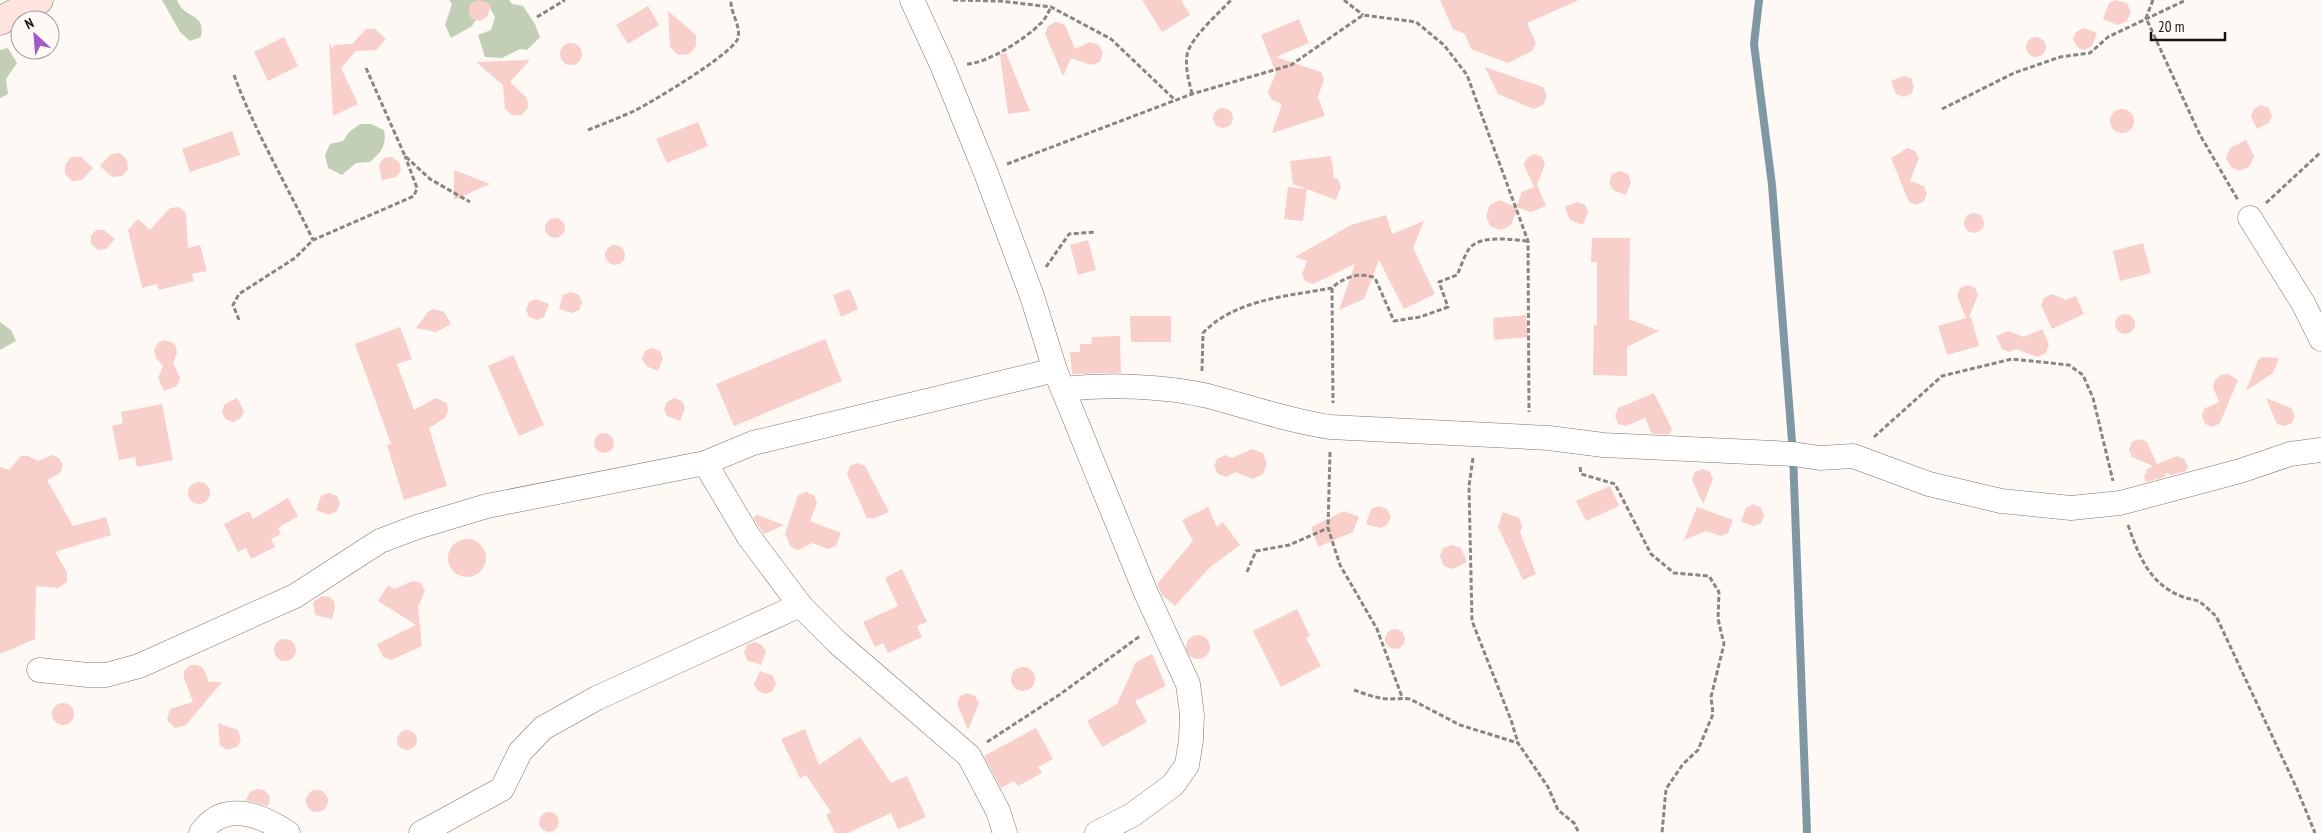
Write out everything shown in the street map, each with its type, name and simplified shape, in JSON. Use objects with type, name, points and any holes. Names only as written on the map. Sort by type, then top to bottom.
[{"type":"street","points":[[0,21],[39,0]]},
{"type":"street","points":[[912,0],[942,64],[986,173],[1032,296],[1059,379],[1159,622],[1188,684],[1192,715],[1187,765],[1173,785],[1132,815],[1097,833]]},
{"type":"street","points":[[2250,218],[2303,303],[2321,339]]},
{"type":"street","points":[[39,670],[106,675],[139,666],[295,596],[380,541],[417,527],[487,506],[705,463],[753,444],[1059,379],[1088,386],[1142,387],[1206,396],[1305,424],[1330,427],[1576,440],[1603,445],[1793,454],[1820,458],[1853,456],[1929,484],[2001,501],[2071,508],[2120,503],[2240,471],[2290,454],[2321,450]]},
{"type":"street","points":[[705,463],[750,537],[800,605],[838,644],[968,756],[998,811],[1005,833]]},
{"type":"street","points":[[421,833],[502,789],[520,752],[543,728],[597,698],[800,605]]},
{"type":"street","points":[[201,833],[207,823],[226,812],[254,816],[288,833]]},
{"type":"path","points":[[537,17],[565,0]]},
{"type":"path","points":[[588,130],[651,102],[723,54],[735,43],[738,37],[731,0]]},
{"type":"path","points":[[953,0],[1000,1],[1051,8],[1111,39],[1175,100]]},
{"type":"path","points":[[1192,94],[1186,68],[1187,53],[1193,41],[1231,0]]},
{"type":"path","points":[[1344,0],[1363,15],[1416,22],[1444,45],[1467,76],[1528,241],[1529,438]]},
{"type":"path","points":[[2153,0],[2146,18],[2200,135],[2250,218],[2321,152]]},
{"type":"path","points":[[1942,109],[2014,73],[2060,58],[2090,53],[2108,37],[2186,0]]},
{"type":"path","points":[[942,64],[973,64],[1000,52],[1025,37],[1042,22],[1051,8]]},
{"type":"path","points":[[986,173],[1175,100],[1291,65],[1363,15]]},
{"type":"path","points":[[239,320],[233,305],[239,294],[295,258],[313,240],[414,196],[416,188],[405,156],[366,68]]},
{"type":"path","points":[[234,76],[247,110],[285,180],[313,240]]},
{"type":"path","points":[[405,156],[430,179],[470,202]]},
{"type":"path","points":[[1032,296],[1036,281],[1069,234],[1096,232]]},
{"type":"path","points":[[1206,396],[1202,381],[1201,342],[1203,332],[1228,313],[1248,305],[1332,288],[1338,283],[1357,275],[1375,278],[1394,321],[1420,317],[1448,307],[1440,282],[1457,274],[1469,249],[1475,244],[1483,240],[1528,241]]},
{"type":"path","points":[[1332,288],[1334,395],[1330,427],[1328,528],[1340,565],[1377,629],[1402,697]]},
{"type":"path","points":[[1853,456],[1942,376],[2012,359],[2069,365],[2083,375],[2093,398],[2113,481],[2138,554],[2147,570],[2165,586],[2182,597],[2200,602],[2216,616],[2315,833]]},
{"type":"path","points":[[1476,435],[1470,486],[1472,621],[1505,703],[1518,743],[1548,787],[1558,810],[1574,823],[1579,833]]},
{"type":"path","points":[[1576,440],[1581,474],[1615,484],[1651,554],[1674,573],[1709,576],[1719,592],[1718,619],[1724,644],[1711,697],[1713,714],[1698,750],[1683,764],[1666,789],[1662,833]]},
{"type":"path","points":[[1247,572],[1256,551],[1289,545],[1328,528]]},
{"type":"path","points":[[968,756],[1002,731],[1058,695],[1159,622]]},
{"type":"path","points":[[1354,690],[1367,695],[1390,699],[1402,697],[1410,699],[1460,725],[1518,743]]},
{"type":"green space","points":[[162,0],[177,0],[184,11],[200,23],[202,29],[201,37],[190,41],[180,32]]},
{"type":"green space","points":[[449,0],[509,0],[512,4],[523,6],[535,24],[540,37],[527,50],[520,49],[502,58],[485,57],[478,35],[491,30],[495,17],[487,2],[472,26],[451,38],[445,25],[452,4]]},
{"type":"green space","points":[[8,48],[10,60],[15,60],[17,63],[6,79],[8,94],[0,98],[0,50]]},
{"type":"green space","points":[[360,124],[371,124],[384,130],[385,140],[380,151],[370,162],[356,163],[342,175],[328,168],[325,155],[330,144],[343,141],[349,132]]},
{"type":"green space","points":[[0,322],[11,330],[16,341],[0,350]]},
{"type":"building","points":[[479,0],[491,5],[487,17],[479,21],[471,18],[468,11],[471,3]]},
{"type":"building","points":[[1142,0],[1181,0],[1190,15],[1162,32]]},
{"type":"building","points":[[1440,0],[1579,0],[1527,23],[1536,43],[1532,51],[1508,63],[1471,49],[1465,34],[1453,29]]},
{"type":"building","points":[[2116,0],[2127,3],[2131,12],[2127,21],[2118,25],[2103,19],[2109,3]]},
{"type":"building","points":[[648,6],[659,25],[628,44],[616,25]]},
{"type":"building","points":[[668,11],[696,35],[696,46],[689,54],[678,55],[670,47]]},
{"type":"building","points":[[1299,19],[1309,43],[1276,57],[1321,72],[1324,79],[1318,97],[1325,116],[1272,133],[1282,104],[1272,100],[1268,92],[1276,73],[1261,35]]},
{"type":"building","points":[[1056,22],[1065,25],[1075,49],[1090,42],[1099,45],[1103,53],[1100,62],[1091,65],[1071,58],[1063,76],[1045,34],[1048,26]]},
{"type":"building","points":[[2084,28],[2097,33],[2092,46],[2084,50],[2077,47],[2073,39],[2076,32]]},
{"type":"building","points":[[366,29],[375,29],[386,39],[376,50],[356,51],[341,68],[358,104],[333,116],[329,43],[332,48],[335,45],[352,44]]},
{"type":"building","points":[[284,37],[298,66],[268,81],[254,52]]},
{"type":"building","points":[[2036,37],[2043,40],[2046,47],[2043,54],[2036,57],[2029,54],[2026,47],[2029,40]]},
{"type":"building","points":[[571,43],[579,46],[582,54],[579,62],[571,65],[563,62],[560,54],[563,46]]},
{"type":"building","points":[[1006,53],[1030,111],[1008,114],[1000,55]]},
{"type":"building","points":[[530,60],[510,82],[527,98],[528,107],[522,115],[512,115],[505,109],[503,85],[476,62]]},
{"type":"building","points":[[1485,67],[1543,87],[1547,96],[1543,105],[1534,109],[1498,94]]},
{"type":"building","points":[[1904,76],[1911,78],[1914,86],[1912,93],[1904,97],[1896,94],[1891,81]]},
{"type":"building","points":[[2261,105],[2269,108],[2272,116],[2269,123],[2257,129],[2251,117],[2254,109]]},
{"type":"building","points":[[1223,108],[1230,111],[1233,118],[1230,125],[1223,128],[1216,125],[1213,118],[1216,111]]},
{"type":"building","points":[[2122,109],[2127,110],[2133,116],[2133,126],[2127,132],[2122,133],[2117,132],[2111,126],[2110,121],[2111,116],[2117,110]]},
{"type":"building","points":[[698,122],[708,146],[667,163],[656,139]]},
{"type":"building","points":[[232,131],[240,155],[190,172],[182,149]]},
{"type":"building","points":[[2246,140],[2254,156],[2250,166],[2240,171],[2231,167],[2226,158],[2230,148]]},
{"type":"building","points":[[1908,148],[1915,151],[1919,158],[1910,181],[1924,186],[1927,194],[1924,201],[1917,205],[1909,202],[1891,158]]},
{"type":"building","points":[[120,153],[127,160],[128,169],[122,176],[112,177],[100,166],[111,154]]},
{"type":"building","points":[[1534,154],[1542,157],[1545,164],[1537,185],[1546,206],[1531,212],[1516,207],[1522,192],[1534,187],[1524,165],[1527,158]]},
{"type":"building","points":[[1331,156],[1334,178],[1338,179],[1341,187],[1336,200],[1307,189],[1303,221],[1284,219],[1288,187],[1306,189],[1293,184],[1290,161]]},
{"type":"building","points":[[71,157],[81,157],[93,168],[82,180],[72,181],[65,174],[65,165]]},
{"type":"building","points":[[392,157],[399,162],[401,170],[396,177],[382,180],[379,165],[384,158]]},
{"type":"building","points":[[454,170],[490,184],[454,200]]},
{"type":"building","points":[[1620,171],[1628,174],[1631,182],[1626,195],[1613,190],[1609,182],[1612,174]]},
{"type":"building","points":[[1500,200],[1518,208],[1511,225],[1501,230],[1490,226],[1486,216],[1490,205]]},
{"type":"building","points":[[1577,202],[1585,205],[1588,212],[1583,225],[1570,220],[1565,207]]},
{"type":"building","points":[[179,207],[186,213],[188,248],[200,245],[207,271],[192,274],[194,281],[159,290],[157,284],[142,288],[128,230],[138,219],[150,230],[170,208]]},
{"type":"building","points":[[1974,213],[1981,216],[1984,223],[1981,230],[1974,233],[1967,230],[1964,223],[1967,216]]},
{"type":"building","points":[[1386,215],[1392,234],[1424,221],[1413,248],[1435,294],[1404,309],[1379,260],[1364,299],[1339,310],[1355,264],[1313,284],[1305,281],[1302,274],[1307,261],[1295,257],[1351,225]]},
{"type":"building","points":[[555,218],[562,221],[565,228],[562,235],[555,238],[548,235],[545,228],[548,221]]},
{"type":"building","points":[[96,230],[104,230],[115,239],[106,249],[98,250],[91,244],[91,236]]},
{"type":"building","points":[[1592,238],[1630,238],[1629,319],[1659,331],[1627,347],[1627,376],[1593,375],[1594,325],[1597,325],[1597,262],[1591,262]]},
{"type":"building","points":[[1088,240],[1096,270],[1078,275],[1070,245]]},
{"type":"building","points":[[2143,243],[2151,273],[2120,281],[2113,251]]},
{"type":"building","points":[[615,245],[622,248],[625,255],[622,262],[615,265],[608,262],[605,255],[608,248]]},
{"type":"building","points":[[1967,285],[1975,288],[1978,295],[1969,317],[1971,317],[1979,346],[1947,355],[1938,326],[1966,318],[1957,296],[1960,288]]},
{"type":"building","points":[[850,289],[858,309],[841,317],[833,295]]},
{"type":"building","points":[[571,292],[579,295],[582,302],[579,310],[572,313],[559,309],[563,295]]},
{"type":"building","points":[[2052,294],[2066,300],[2076,296],[2084,314],[2052,329],[2041,305],[2044,298]]},
{"type":"building","points":[[536,299],[549,304],[544,317],[537,320],[529,317],[526,310],[529,302]]},
{"type":"building","points":[[434,309],[444,312],[451,324],[436,332],[416,328],[428,312]]},
{"type":"building","points":[[2125,314],[2132,317],[2135,324],[2132,331],[2125,334],[2118,331],[2115,324],[2118,317]]},
{"type":"building","points":[[1526,315],[1528,337],[1494,340],[1493,318]]},
{"type":"building","points":[[1130,316],[1171,316],[1171,342],[1131,342]]},
{"type":"building","points":[[400,327],[412,359],[397,364],[414,410],[436,398],[447,403],[448,411],[445,418],[429,428],[447,486],[404,500],[387,445],[391,444],[355,344]]},
{"type":"building","points":[[2042,329],[2049,344],[2046,353],[2037,357],[2016,349],[2009,352],[2002,349],[1996,336],[2008,331],[2024,337]]},
{"type":"building","points":[[1120,336],[1121,373],[1072,374],[1070,352],[1080,352],[1080,344],[1092,344],[1091,337]]},
{"type":"building","points":[[825,339],[842,381],[734,426],[716,384]]},
{"type":"building","points":[[164,340],[176,346],[177,353],[173,363],[180,378],[177,386],[164,391],[158,378],[163,366],[156,358],[154,350],[158,343]]},
{"type":"building","points":[[652,348],[660,351],[663,358],[658,371],[646,366],[642,359],[645,351]]},
{"type":"building","points":[[513,355],[544,425],[519,436],[488,366]]},
{"type":"building","points":[[2263,357],[2279,358],[2273,373],[2246,391],[2258,360]]},
{"type":"building","points":[[2228,374],[2238,380],[2220,423],[2213,427],[2205,424],[2202,416],[2204,409],[2219,402],[2213,387],[2215,380],[2221,375]]},
{"type":"building","points":[[1654,393],[1672,429],[1670,434],[1652,434],[1645,418],[1626,426],[1618,424],[1615,416],[1618,408]]},
{"type":"building","points":[[237,398],[244,411],[241,418],[233,422],[225,419],[222,411],[225,404]]},
{"type":"building","points":[[674,398],[682,401],[685,408],[680,421],[667,416],[664,409],[667,402]]},
{"type":"building","points":[[2266,398],[2291,408],[2295,416],[2292,423],[2284,426],[2277,424]]},
{"type":"building","points":[[162,404],[173,460],[137,467],[135,457],[119,460],[112,426],[123,423],[121,412]]},
{"type":"building","points":[[604,433],[611,436],[614,443],[611,450],[604,453],[597,450],[594,443],[597,436]]},
{"type":"building","points":[[2139,439],[2147,442],[2157,464],[2177,456],[2184,459],[2188,466],[2186,471],[2171,475],[2166,473],[2165,477],[2146,482],[2144,477],[2147,469],[2153,466],[2132,457],[2129,450],[2132,442]]},
{"type":"building","points":[[1252,449],[1263,453],[1267,464],[1263,474],[1253,479],[1235,472],[1226,477],[1218,474],[1214,466],[1217,459],[1225,455],[1232,458]]},
{"type":"building","points":[[52,455],[59,458],[63,466],[60,473],[47,480],[73,526],[106,517],[111,535],[55,552],[67,572],[67,582],[58,588],[36,586],[35,639],[0,654],[0,467],[9,470],[21,456],[28,456],[38,461]]},
{"type":"building","points":[[858,463],[865,466],[889,512],[875,518],[867,518],[847,474],[850,466]]},
{"type":"building","points":[[1702,469],[1710,472],[1713,479],[1703,504],[1692,480],[1695,472]]},
{"type":"building","points":[[195,482],[203,482],[210,489],[210,497],[203,504],[195,504],[188,497],[188,489]]},
{"type":"building","points":[[1610,486],[1619,506],[1586,521],[1576,501]]},
{"type":"building","points":[[806,492],[814,495],[817,503],[810,521],[841,533],[836,546],[828,549],[812,543],[798,550],[791,547],[785,534],[798,495]]},
{"type":"building","points":[[329,493],[337,496],[340,503],[337,511],[329,515],[316,510],[321,496]]},
{"type":"building","points":[[288,498],[298,516],[278,528],[281,534],[271,539],[275,547],[251,559],[246,548],[238,552],[224,524],[249,511],[253,519]]},
{"type":"building","points":[[1753,504],[1761,508],[1764,515],[1761,523],[1754,526],[1741,522],[1746,508]]},
{"type":"building","points":[[1379,506],[1387,509],[1391,517],[1387,525],[1380,528],[1366,524],[1371,509]]},
{"type":"building","points":[[1208,507],[1217,527],[1223,522],[1240,545],[1209,568],[1175,606],[1162,595],[1157,584],[1193,541],[1182,520]]},
{"type":"building","points":[[1697,507],[1733,520],[1728,533],[1721,536],[1706,531],[1684,540]]},
{"type":"building","points":[[1344,511],[1359,517],[1353,532],[1318,547],[1311,527]]},
{"type":"building","points":[[1503,512],[1519,518],[1522,526],[1520,532],[1536,574],[1523,580],[1498,527]]},
{"type":"building","points":[[757,515],[784,525],[764,534],[753,517]]},
{"type":"building","points":[[467,539],[481,544],[486,558],[481,572],[467,577],[453,572],[448,558],[453,544]]},
{"type":"building","points":[[1452,545],[1461,548],[1467,562],[1453,569],[1444,566],[1440,557],[1443,548]]},
{"type":"building","points":[[902,569],[927,622],[917,626],[922,637],[888,653],[883,643],[875,647],[863,622],[898,606],[885,578]]},
{"type":"building","points":[[413,581],[421,583],[425,591],[418,607],[422,646],[391,660],[383,657],[377,644],[416,625],[378,601],[388,585],[394,589]]},
{"type":"building","points":[[322,596],[329,597],[334,601],[335,608],[332,619],[315,615],[313,602]]},
{"type":"building","points":[[1297,609],[1310,636],[1306,638],[1321,666],[1281,687],[1253,631]]},
{"type":"building","points":[[1395,629],[1402,632],[1405,639],[1402,646],[1395,649],[1388,646],[1385,639],[1388,632]]},
{"type":"building","points":[[1198,635],[1206,639],[1210,647],[1206,655],[1198,659],[1190,655],[1186,647],[1190,639]]},
{"type":"building","points":[[285,639],[293,642],[296,650],[293,658],[285,661],[277,658],[274,650],[277,642]]},
{"type":"building","points":[[755,642],[762,645],[766,652],[761,665],[747,660],[744,653],[747,645]]},
{"type":"building","points":[[1152,654],[1166,686],[1135,701],[1147,722],[1102,747],[1087,721],[1117,704],[1136,662]]},
{"type":"building","points":[[190,665],[197,665],[203,668],[209,682],[222,682],[186,725],[175,728],[167,720],[170,709],[193,702],[184,678],[184,671]]},
{"type":"building","points":[[1023,667],[1032,670],[1035,679],[1032,688],[1023,691],[1014,688],[1011,679],[1014,670]]},
{"type":"building","points":[[760,671],[773,676],[776,683],[773,691],[765,694],[758,691],[754,684]]},
{"type":"building","points":[[967,693],[975,696],[979,703],[968,730],[957,704],[960,696]]},
{"type":"building","points":[[63,703],[71,706],[74,714],[71,722],[63,725],[55,722],[52,714],[55,706]]},
{"type":"building","points":[[218,723],[238,730],[241,740],[237,747],[226,750],[220,745]]},
{"type":"building","points":[[1036,728],[1053,759],[1038,767],[1042,773],[1018,786],[1014,781],[1001,788],[984,756]]},
{"type":"building","points":[[805,729],[819,765],[860,737],[891,783],[907,776],[926,817],[898,829],[891,813],[848,833],[835,833],[826,815],[831,812],[806,775],[800,778],[781,739]]},
{"type":"building","points":[[403,730],[411,730],[417,736],[417,744],[411,750],[403,750],[397,744],[397,736]]},
{"type":"building","points":[[257,789],[264,790],[269,795],[268,806],[246,800],[250,792]]},
{"type":"building","points":[[317,790],[325,793],[328,801],[325,809],[317,812],[309,809],[306,801],[309,793]]},
{"type":"building","points":[[545,812],[553,812],[559,818],[559,826],[553,832],[545,832],[539,826],[539,818]]},
{"type":"waterway","points":[[1759,0],[1754,44],[1772,185],[1793,454],[1807,833]]}]
